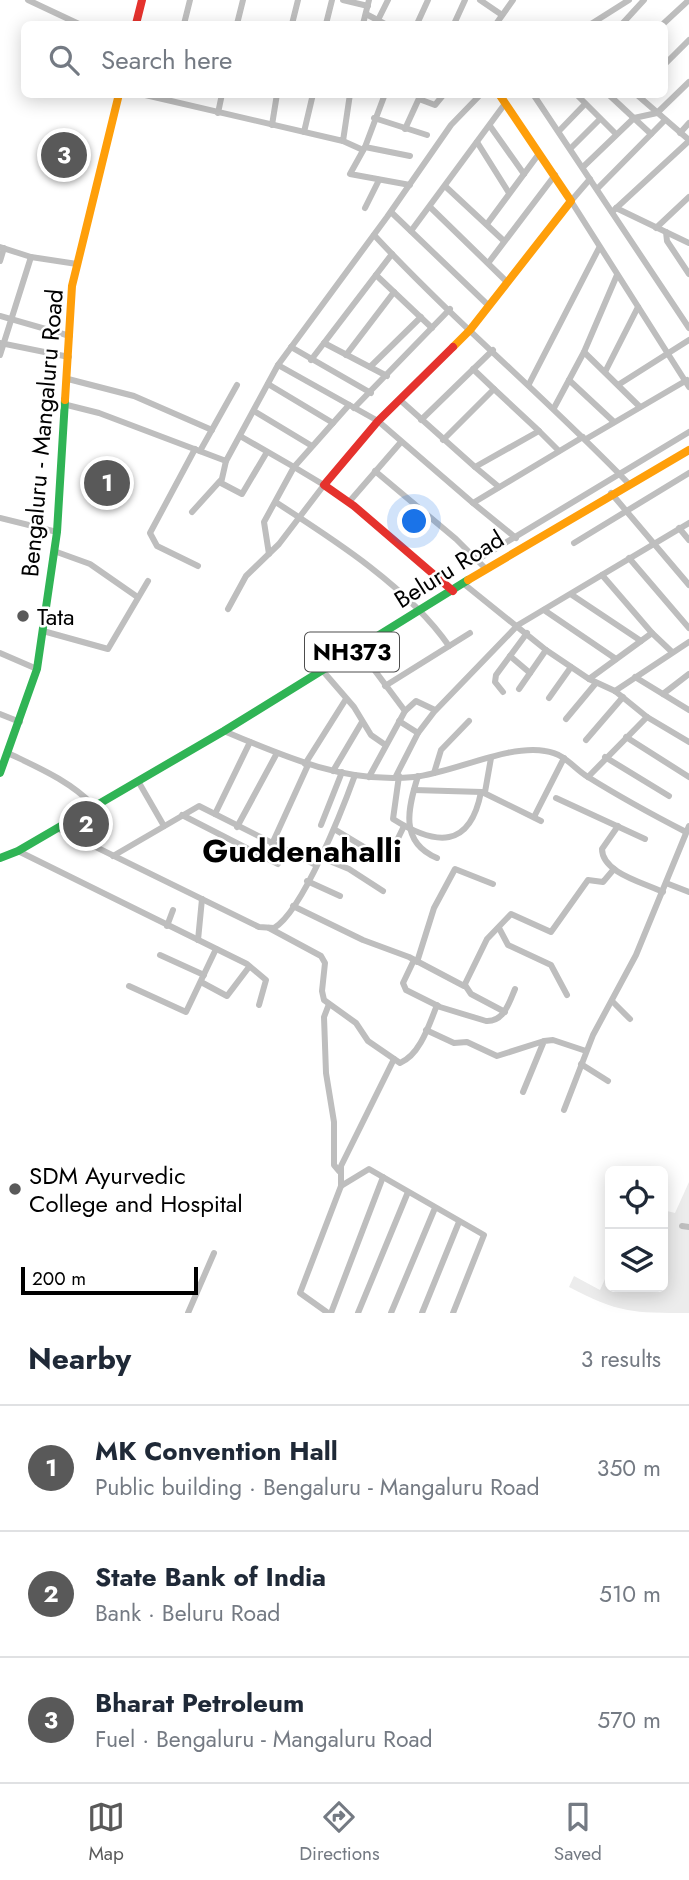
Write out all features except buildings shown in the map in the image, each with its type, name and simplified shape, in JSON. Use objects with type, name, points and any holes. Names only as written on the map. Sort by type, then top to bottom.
[{"type":"main road","points":[[137,21],[142,0]]},
{"type":"main road","name":"Bengaluru - Mangaluru Road","points":[[0,773],[37,669],[57,532],[67,405],[72,286],[118,98]]},
{"type":"main road","points":[[453,591],[349,502],[324,485],[378,421],[470,330],[571,201],[501,98]]},
{"type":"main road","name":"Beluru Road","points":[[0,865],[16,852],[224,731],[524,545],[689,450]]},
{"type":"main road","name":"Beluru Road","points":[[0,858],[16,852]]},
{"type":"street","points":[[28,0],[73,21]]},
{"type":"street","points":[[185,21],[190,0]]},
{"type":"street","points":[[238,21],[243,0]]},
{"type":"street","points":[[293,21],[298,0]]},
{"type":"street","points":[[327,21],[332,0]]},
{"type":"street","points":[[343,0],[368,7],[378,20],[388,0]]},
{"type":"street","points":[[418,21],[428,0]]},
{"type":"street","points":[[458,21],[466,0]]},
{"type":"street","points":[[480,0],[502,15]]},
{"type":"street","points":[[498,21],[513,0]]},
{"type":"street","points":[[596,21],[629,0]]},
{"type":"street","points":[[625,21],[644,0]]},
{"type":"street","points":[[666,21],[689,0]]},
{"type":"street","points":[[668,61],[689,40]]},
{"type":"street","points":[[583,167],[634,118],[657,113],[689,82]]},
{"type":"street","points":[[167,98],[364,148],[410,156]]},
{"type":"street","points":[[218,113],[221,98]]},
{"type":"street","points":[[272,125],[276,98]]},
{"type":"street","points":[[304,132],[312,98]]},
{"type":"street","points":[[343,141],[349,98]]},
{"type":"street","points":[[383,98],[364,148],[350,174],[410,185]]},
{"type":"street","points":[[405,129],[420,98]]},
{"type":"street","points":[[422,98],[435,106],[441,98]]},
{"type":"street","points":[[192,512],[220,481],[226,461],[278,365],[391,212],[451,125],[477,98]]},
{"type":"street","points":[[536,98],[614,210],[689,328]]},
{"type":"street","points":[[580,98],[616,134]]},
{"type":"street","points":[[612,98],[651,134]]},
{"type":"street","points":[[614,210],[689,141],[640,98]]},
{"type":"street","points":[[559,131],[585,104]]},
{"type":"street","points":[[411,232],[504,105]]},
{"type":"street","points":[[374,118],[427,135]]},
{"type":"street","points":[[571,148],[600,119]]},
{"type":"street","points":[[597,189],[665,120]]},
{"type":"street","points":[[680,133],[689,123]]},
{"type":"street","points":[[490,126],[524,174]]},
{"type":"street","points":[[477,142],[509,193]]},
{"type":"street","points":[[487,225],[538,155]]},
{"type":"street","points":[[489,262],[555,175]]},
{"type":"street","points":[[473,503],[559,451],[688,382],[571,201],[590,178]]},
{"type":"street","points":[[365,208],[379,180]]},
{"type":"street","points":[[445,186],[504,241]]},
{"type":"street","points":[[656,228],[689,197]]},
{"type":"street","points":[[430,207],[507,282]]},
{"type":"street","points":[[614,210],[688,241]]},
{"type":"street","points":[[391,212],[489,306]]},
{"type":"street","points":[[666,232],[667,241],[689,274]]},
{"type":"street","points":[[374,235],[628,483]]},
{"type":"street","points":[[0,261],[2,247],[31,257],[78,264]]},
{"type":"street","points":[[529,384],[599,248]]},
{"type":"street","points":[[311,360],[392,254]]},
{"type":"street","points":[[0,355],[31,257]]},
{"type":"street","points":[[376,275],[432,328]]},
{"type":"street","points":[[554,408],[584,352],[617,275]]},
{"type":"street","points":[[346,355],[394,292]]},
{"type":"street","points":[[605,372],[638,307]]},
{"type":"street","points":[[269,554],[264,522],[294,467],[333,423],[371,393],[450,309]]},
{"type":"street","points":[[0,316],[70,336]]},
{"type":"street","points":[[370,367],[421,317]]},
{"type":"street","points":[[618,385],[689,340]]},
{"type":"street","points":[[324,343],[387,376]]},
{"type":"street","points":[[2,344],[69,356]]},
{"type":"street","points":[[291,347],[371,393]]},
{"type":"street","points":[[421,420],[493,350]]},
{"type":"street","points":[[584,352],[639,407]]},
{"type":"street","points":[[278,365],[378,421],[524,545]]},
{"type":"street","points":[[473,369],[559,451]]},
{"type":"street","points":[[68,379],[134,396],[212,430]]},
{"type":"street","points":[[569,380],[614,422]]},
{"type":"street","points":[[268,384],[333,423]]},
{"type":"street","points":[[198,566],[157,546],[150,533],[237,385]]},
{"type":"street","points":[[443,440],[494,389]]},
{"type":"street","points":[[400,400],[499,487]]},
{"type":"street","points":[[67,405],[99,413],[226,461]]},
{"type":"street","points":[[254,411],[313,446]]},
{"type":"street","points":[[475,467],[539,431]]},
{"type":"street","points":[[477,560],[689,432]]},
{"type":"street","points":[[228,609],[246,576],[301,519],[324,485],[240,436]]},
{"type":"street","points":[[349,502],[401,442]]},
{"type":"street","points":[[220,481],[242,494],[267,452]]},
{"type":"street","points":[[374,471],[486,569]]},
{"type":"street","points":[[574,544],[689,473]]},
{"type":"street","points":[[611,493],[689,585]]},
{"type":"street","points":[[276,503],[421,610],[449,646]]},
{"type":"street","points":[[0,518],[57,532]]},
{"type":"street","points":[[491,758],[476,816],[461,833],[443,839],[418,834],[392,818],[398,776],[418,733],[435,710],[518,625],[689,523]]},
{"type":"street","points":[[680,528],[689,540]]},
{"type":"street","points":[[54,551],[90,564],[136,596]]},
{"type":"street","points":[[629,558],[689,628]]},
{"type":"street","points":[[602,575],[672,652]]},
{"type":"street","points":[[43,631],[108,649],[136,596],[148,580]]},
{"type":"street","points":[[464,584],[570,667],[615,691],[647,717],[689,742]]},
{"type":"street","points":[[572,595],[641,641]]},
{"type":"street","points":[[544,610],[616,659]]},
{"type":"street","points":[[385,686],[470,633]]},
{"type":"street","points":[[502,692],[495,679],[527,633]]},
{"type":"street","points":[[566,719],[593,681],[616,659],[652,633]]},
{"type":"street","points":[[615,691],[689,642]]},
{"type":"street","points":[[359,648],[405,711]]},
{"type":"street","points":[[519,689],[546,650]]},
{"type":"street","points":[[0,653],[37,669]]},
{"type":"street","points":[[510,656],[530,673]]},
{"type":"street","points":[[549,698],[570,667]]},
{"type":"street","points":[[322,670],[371,735],[384,744]]},
{"type":"street","points":[[663,694],[689,674]]},
{"type":"street","points":[[635,677],[687,706]]},
{"type":"street","points":[[586,740],[624,697]]},
{"type":"street","points":[[272,844],[307,765],[346,699]]},
{"type":"street","points":[[369,777],[384,744],[405,711],[416,701],[435,710]]},
{"type":"street","points":[[0,714],[20,722]]},
{"type":"street","points":[[588,777],[647,717]]},
{"type":"street","points":[[399,721],[418,733]]},
{"type":"street","points":[[434,773],[441,750],[468,721]]},
{"type":"street","points":[[333,771],[362,722]]},
{"type":"street","points":[[224,731],[307,765],[369,777],[418,776],[491,758],[538,750],[576,764],[578,771],[588,777],[688,829],[663,892],[613,1002],[586,1051],[564,1110]]},
{"type":"street","points":[[626,737],[689,777]]},
{"type":"street","points":[[215,814],[250,742]]},
{"type":"street","points":[[8,753],[81,792],[94,806]]},
{"type":"street","points":[[237,827],[277,753]]},
{"type":"street","points":[[606,757],[669,796]]},
{"type":"street","points":[[414,790],[483,792],[537,819],[564,758]]},
{"type":"street","points":[[321,825],[342,772]]},
{"type":"street","points":[[269,928],[280,924],[293,906],[334,829],[355,775]]},
{"type":"street","points":[[418,776],[408,806],[407,827],[411,838],[423,851],[437,858]]},
{"type":"street","points":[[138,781],[164,826]]},
{"type":"street","points":[[556,798],[645,839]]},
{"type":"street","points":[[113,856],[198,806],[316,865]]},
{"type":"street","points":[[182,815],[278,864]]},
{"type":"street","points":[[618,825],[602,849],[604,861],[614,869],[663,892]]},
{"type":"street","points":[[388,859],[407,827]]},
{"type":"street","points":[[57,828],[259,927],[269,928],[321,956],[325,963],[322,997],[356,1023],[368,1041],[400,1063],[407,1060],[437,1006]]},
{"type":"street","points":[[334,829],[369,850]]},
{"type":"street","points":[[16,852],[250,967],[267,980],[259,1005]]},
{"type":"street","points":[[320,857],[349,869],[383,891]]},
{"type":"street","points":[[492,884],[455,869],[434,908],[416,961],[403,988],[437,1006],[489,1022],[505,1012],[515,989]]},
{"type":"street","points":[[465,985],[487,939],[513,913],[552,932],[588,880],[603,882],[614,869]]},
{"type":"street","points":[[307,881],[340,896]]},
{"type":"street","points":[[666,883],[689,892]]},
{"type":"street","points":[[198,940],[202,900]]},
{"type":"street","points":[[293,906],[465,985],[471,994],[505,1012]]},
{"type":"street","points":[[167,926],[173,910]]},
{"type":"street","points":[[499,928],[508,945],[551,965],[567,995]]},
{"type":"street","points":[[129,986],[186,1012],[216,949]]},
{"type":"street","points":[[160,955],[204,975]]},
{"type":"street","points":[[201,982],[227,996],[250,967]]},
{"type":"street","points":[[613,1002],[629,1019]]},
{"type":"street","points":[[329,1004],[324,1017],[326,1073],[334,1122],[334,1165],[339,1171],[341,1186],[299,1294],[329,1313],[383,1177]]},
{"type":"street","points":[[426,1030],[454,1043],[467,1042],[497,1056],[553,1040],[586,1051]]},
{"type":"street","points":[[523,1092],[544,1041]]},
{"type":"street","points":[[339,1171],[394,1059]]},
{"type":"street","points":[[581,1064],[608,1081]]},
{"type":"street","points":[[341,1186],[369,1169],[485,1237],[453,1313]]},
{"type":"street","points":[[358,1313],[408,1192]]},
{"type":"street","points":[[391,1313],[435,1208]]},
{"type":"street","points":[[422,1313],[459,1222]]},
{"type":"street","points":[[188,1313],[214,1253]]},
{"type":"shaded area","points":[[689,1182],[689,1313],[626,1310],[569,1287],[574,1276],[600,1290],[605,1279],[605,1292],[668,1292],[668,1211],[675,1213]]},
{"type":"traffic: fast","points":[[0,773],[37,669],[57,532],[65,400]]},
{"type":"traffic: fast","points":[[0,858],[18,851],[224,731],[468,580]]},
{"type":"traffic: slow","points":[[65,400],[72,286],[118,98]]},
{"type":"traffic: slow","points":[[453,347],[470,330],[571,201],[502,98]]},
{"type":"traffic: slow","points":[[468,580],[689,450]]},
{"type":"traffic: jam","points":[[137,21],[142,0]]},
{"type":"traffic: jam","points":[[453,347],[378,421],[324,485],[354,506],[453,591]]},
{"type":"place","name":"Bharat Petroleum","points":[[64,155]]},
{"type":"place","name":"MK Convention Hall","points":[[107,483]]},
{"type":"place","name":"Tata","points":[[23,616]]},
{"type":"place","name":"State Bank of India","points":[[86,824]]},
{"type":"place","name":"SDM Ayurvedic College and Hospital","points":[[15,1189]]},
{"type":"district","name":"Guddenahalli","points":[[302,851]]}]
